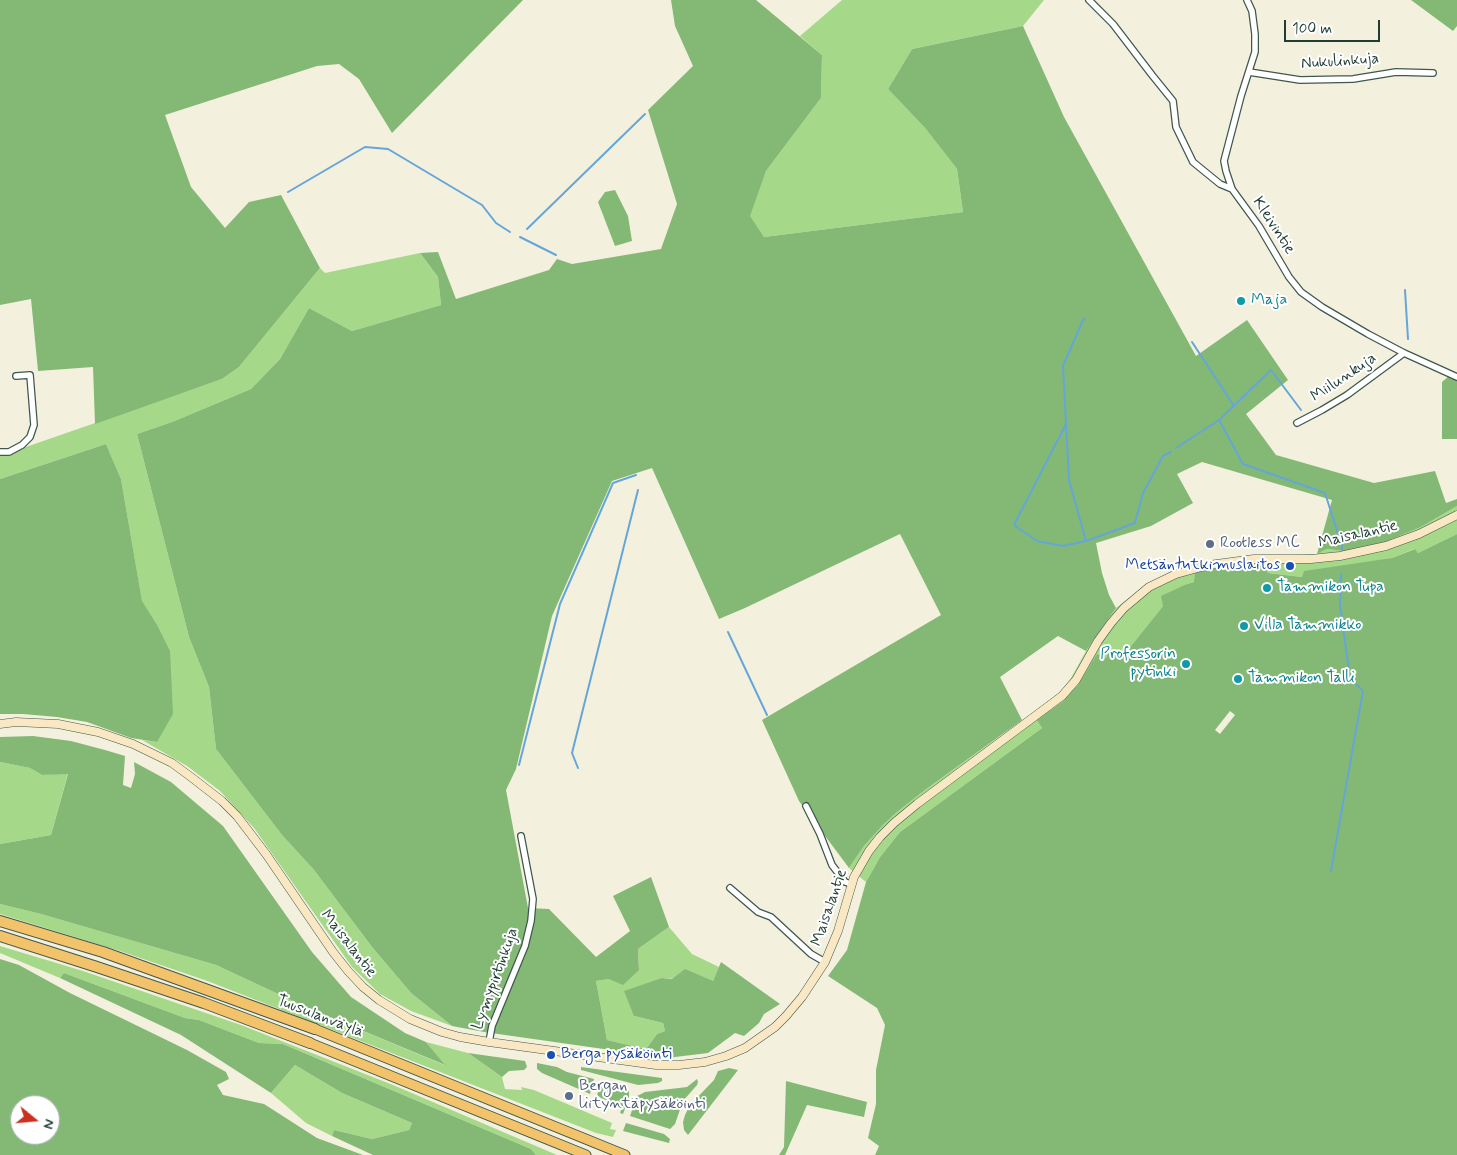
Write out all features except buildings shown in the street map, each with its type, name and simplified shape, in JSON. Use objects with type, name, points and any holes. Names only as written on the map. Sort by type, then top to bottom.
[{"type":"highway","name":"Tuusulanväylä","points":[[0,922],[102,952],[314,1029],[625,1155]]},
{"type":"highway","name":"Tuusulanväylä","points":[[0,936],[195,1000],[310,1043],[586,1155]]},
{"type":"main road","name":"Maisalantie","points":[[0,724],[16,722],[58,724],[98,732],[133,744],[172,763],[206,788],[237,816],[348,971],[363,987],[393,1010],[426,1026],[460,1037],[656,1065],[679,1066],[726,1056],[745,1048],[775,1027],[802,997],[825,962],[838,931],[851,884],[868,851],[894,823],[917,804],[1062,696],[1076,680],[1098,641],[1111,623],[1124,608],[1148,587],[1176,574],[1209,564],[1254,559],[1311,559],[1340,556],[1386,546],[1419,534],[1457,514]]},
{"type":"street","points":[[1089,0],[1113,24],[1174,101],[1176,127],[1193,162],[1220,184],[1232,190]]},
{"type":"street","name":"Kleivintie","points":[[1248,0],[1252,11],[1255,52],[1224,161],[1232,190],[1259,226],[1289,278],[1301,292],[1322,307],[1368,334],[1457,377]]},
{"type":"street","name":"Nukulinkuja","points":[[1249,72],[1300,80],[1353,79],[1396,72],[1433,73]]},
{"type":"street","name":"Miilunkuja","points":[[1297,423],[1347,395],[1404,352]]},
{"type":"street","points":[[0,452],[10,452],[22,444],[30,437],[34,425],[30,375],[16,376]]},
{"type":"street","points":[[806,806],[820,834],[832,865],[845,882],[851,884]]},
{"type":"street","name":"Lymypirtinkuja","points":[[489,1042],[492,1026],[525,946],[531,921],[533,899],[521,836]]},
{"type":"street","points":[[730,888],[758,912],[772,916],[811,954],[825,962]]},
{"type":"green space","points":[[0,0],[523,0],[392,133],[359,79],[339,64],[317,66],[165,115],[191,187],[225,228],[249,202],[281,195],[320,268],[239,367],[222,379],[95,424],[93,367],[38,371],[31,299],[0,305]]},
{"type":"green space","points":[[671,0],[756,0],[822,55],[821,98],[766,171],[750,216],[764,237],[963,212],[957,169],[925,128],[888,89],[912,49],[1023,26],[1064,117],[1196,356],[1247,320],[1288,380],[1246,414],[1276,455],[1374,483],[1435,471],[1446,503],[1457,499],[1457,506],[1421,527],[1380,544],[1344,551],[1327,549],[1317,554],[1332,500],[1202,462],[1177,474],[1193,503],[1151,526],[1096,543],[1102,573],[1109,595],[1116,608],[1086,651],[1058,636],[1000,677],[1022,720],[897,812],[864,846],[849,868],[799,801],[762,720],[941,615],[900,534],[719,619],[652,468],[612,481],[552,616],[516,769],[506,790],[528,908],[549,909],[596,957],[630,931],[613,896],[651,877],[669,927],[638,949],[639,970],[623,985],[609,979],[596,981],[607,1040],[646,1049],[657,1034],[665,1031],[663,1023],[634,1016],[624,991],[662,978],[672,979],[685,969],[713,981],[721,962],[780,1004],[764,1014],[759,1023],[744,1036],[735,1033],[708,1053],[667,1058],[452,1026],[411,993],[372,947],[314,870],[282,835],[216,749],[209,687],[189,637],[137,434],[172,422],[251,389],[280,359],[309,308],[352,331],[441,305],[438,277],[420,253],[438,252],[456,299],[549,270],[557,259],[572,264],[661,249],[677,204],[648,110],[693,66],[675,26]]},
{"type":"green space","points":[[842,0],[1044,0],[1023,26],[912,49],[888,89],[925,128],[957,169],[963,212],[764,237],[749,216],[766,171],[821,98],[822,55],[800,36]]},
{"type":"green space","points":[[1411,0],[1457,0],[1457,26],[1453,31]]},
{"type":"green space","points":[[615,190],[628,216],[632,241],[615,246],[598,202],[605,192]]},
{"type":"green space","points":[[420,253],[438,277],[441,305],[352,331],[309,308],[280,359],[251,389],[172,422],[137,434],[189,637],[209,687],[216,749],[282,835],[314,870],[372,947],[411,993],[452,1026],[411,1011],[380,994],[352,967],[254,828],[220,791],[187,766],[142,740],[157,742],[156,623],[142,602],[121,479],[106,444],[0,479],[0,456],[222,379],[239,367],[320,268],[325,273]]},
{"type":"green space","points":[[1450,375],[1457,377],[1457,439],[1442,439],[1442,382]]},
{"type":"green space","points":[[106,444],[121,479],[142,601],[170,651],[173,714],[157,742],[131,738],[87,722],[57,717],[0,714],[0,479]]},
{"type":"green space","points":[[1457,506],[1457,534],[1418,553],[1414,549],[1392,558],[1302,577],[1268,573],[1264,565],[1220,567],[1187,584],[1163,606],[1123,656],[1109,652],[1106,658],[1097,655],[1078,685],[1062,702],[1038,720],[1042,728],[900,832],[880,857],[866,882],[849,868],[864,846],[897,812],[1062,690],[1116,608],[1143,587],[1174,572],[1250,557],[1317,554],[1327,549],[1344,551],[1380,544],[1421,527]]},
{"type":"green space","points":[[1457,534],[1457,1155],[875,1155],[879,1146],[868,1138],[876,1104],[876,1070],[885,1025],[877,1008],[828,976],[847,950],[866,882],[880,857],[900,832],[1042,728],[1037,720],[1062,702],[1078,685],[1097,654],[1106,658],[1109,651],[1123,656],[1163,606],[1161,596],[1194,582],[1195,573],[1220,567],[1264,565],[1268,573],[1302,577],[1304,571],[1392,558],[1415,549],[1418,553]],"holes":[[[1230,711],[1235,715],[1220,734],[1215,730]]]},
{"type":"green space","points":[[33,736],[71,741],[125,756],[123,785],[131,788],[135,774],[134,762],[171,782],[223,826],[312,952],[351,997],[405,1033],[426,1042],[445,1065],[308,1008],[216,965],[41,914],[0,904],[0,844],[51,835],[68,774],[42,775],[30,768],[0,762],[0,737]]},
{"type":"green space","points":[[0,762],[30,768],[42,775],[68,773],[51,835],[0,844]]},
{"type":"green space","points":[[0,904],[41,914],[216,965],[308,1008],[444,1065],[426,1042],[468,1053],[502,1077],[505,1089],[522,1090],[521,1087],[534,1090],[612,1123],[610,1129],[616,1130],[613,1137],[596,1133],[210,982],[120,951],[0,914]]},
{"type":"green space","points":[[669,927],[692,954],[719,967],[713,981],[662,978],[634,1016],[663,1023],[665,1031],[657,1034],[646,1049],[607,1040],[596,981],[639,970],[638,949]]},
{"type":"green space","points":[[0,946],[83,971],[241,1025],[393,1085],[557,1155],[536,1155],[531,1149],[283,1044],[259,1043],[64,973],[60,978],[0,953]]},
{"type":"green space","points":[[0,959],[19,965],[70,993],[187,1050],[226,1072],[229,1079],[217,1085],[223,1095],[264,1104],[317,1138],[363,1155],[0,1155]]},
{"type":"green space","points":[[64,973],[259,1043],[283,1044],[531,1149],[536,1155],[373,1155],[332,1136],[334,1130],[372,1139],[409,1130],[412,1123],[342,1093],[295,1065],[271,1093],[181,1035],[60,978]]},
{"type":"green space","points":[[468,1053],[525,1061],[527,1067],[524,1070],[509,1071],[502,1077]]},
{"type":"green space","points":[[537,1063],[557,1067],[567,1072],[594,1079],[590,1094],[542,1073],[537,1069]]},
{"type":"green space","points":[[295,1065],[342,1093],[412,1123],[409,1130],[372,1139],[334,1130],[332,1136],[306,1123],[271,1093]]},
{"type":"green space","points":[[581,1067],[662,1078],[662,1081],[638,1085],[581,1070]]},
{"type":"green space","points":[[729,1068],[738,1070],[688,1135],[684,1130],[683,1122],[690,1105],[714,1080],[718,1071]]},
{"type":"green space","points":[[697,1079],[697,1085],[683,1101],[675,1124],[670,1129],[630,1116],[637,1096],[645,1092],[687,1087]]},
{"type":"green space","points":[[786,1081],[867,1102],[864,1117],[807,1105],[785,1155],[779,1155],[784,1147]]},
{"type":"green space","points":[[602,1082],[629,1091],[629,1098],[623,1114],[620,1113],[622,1107],[597,1095]]},
{"type":"green space","points":[[626,1123],[664,1134],[670,1139],[669,1143],[623,1131]]},
{"type":"waterway","points":[[527,229],[645,114]]},
{"type":"waterway","points":[[288,192],[365,147],[388,149],[482,205],[496,223],[510,232]]},
{"type":"waterway","points":[[520,237],[556,255]]},
{"type":"waterway","points":[[1405,290],[1408,339]]},
{"type":"waterway","points":[[1084,318],[1063,366],[1069,480],[1086,541]]},
{"type":"waterway","points":[[1192,342],[1234,406]]},
{"type":"waterway","points":[[1176,448],[1219,420],[1271,370],[1301,410]]},
{"type":"waterway","points":[[1219,420],[1243,464],[1325,493],[1342,550]]},
{"type":"waterway","points":[[1066,424],[1014,525],[1037,541],[1063,546],[1086,541],[1135,523],[1143,493],[1163,456],[1171,452]]},
{"type":"waterway","points":[[519,765],[560,604],[613,483],[636,475]]},
{"type":"waterway","points":[[578,768],[572,753],[638,490]]},
{"type":"waterway","points":[[1331,871],[1363,691],[1350,678],[1340,605],[1341,574]]},
{"type":"waterway","points":[[728,632],[767,715]]},
{"type":"place","name":"Maja","points":[[1241,301]]},
{"type":"place","name":"Rootless MC","points":[[1210,544]]},
{"type":"place","name":"Metsäntutkimuslaitos","points":[[1290,566]]},
{"type":"place","name":"Tammikon Tupa","points":[[1267,588]]},
{"type":"place","name":"Villa Tammikko","points":[[1244,626]]},
{"type":"place","name":"Professorin pytinki","points":[[1186,664]]},
{"type":"place","name":"Tammikon Talli","points":[[1238,679]]},
{"type":"place","name":"Berga pysäköinti","points":[[551,1055]]},
{"type":"place","name":"Bergan liityntäpysäköinti","points":[[569,1096]]}]
